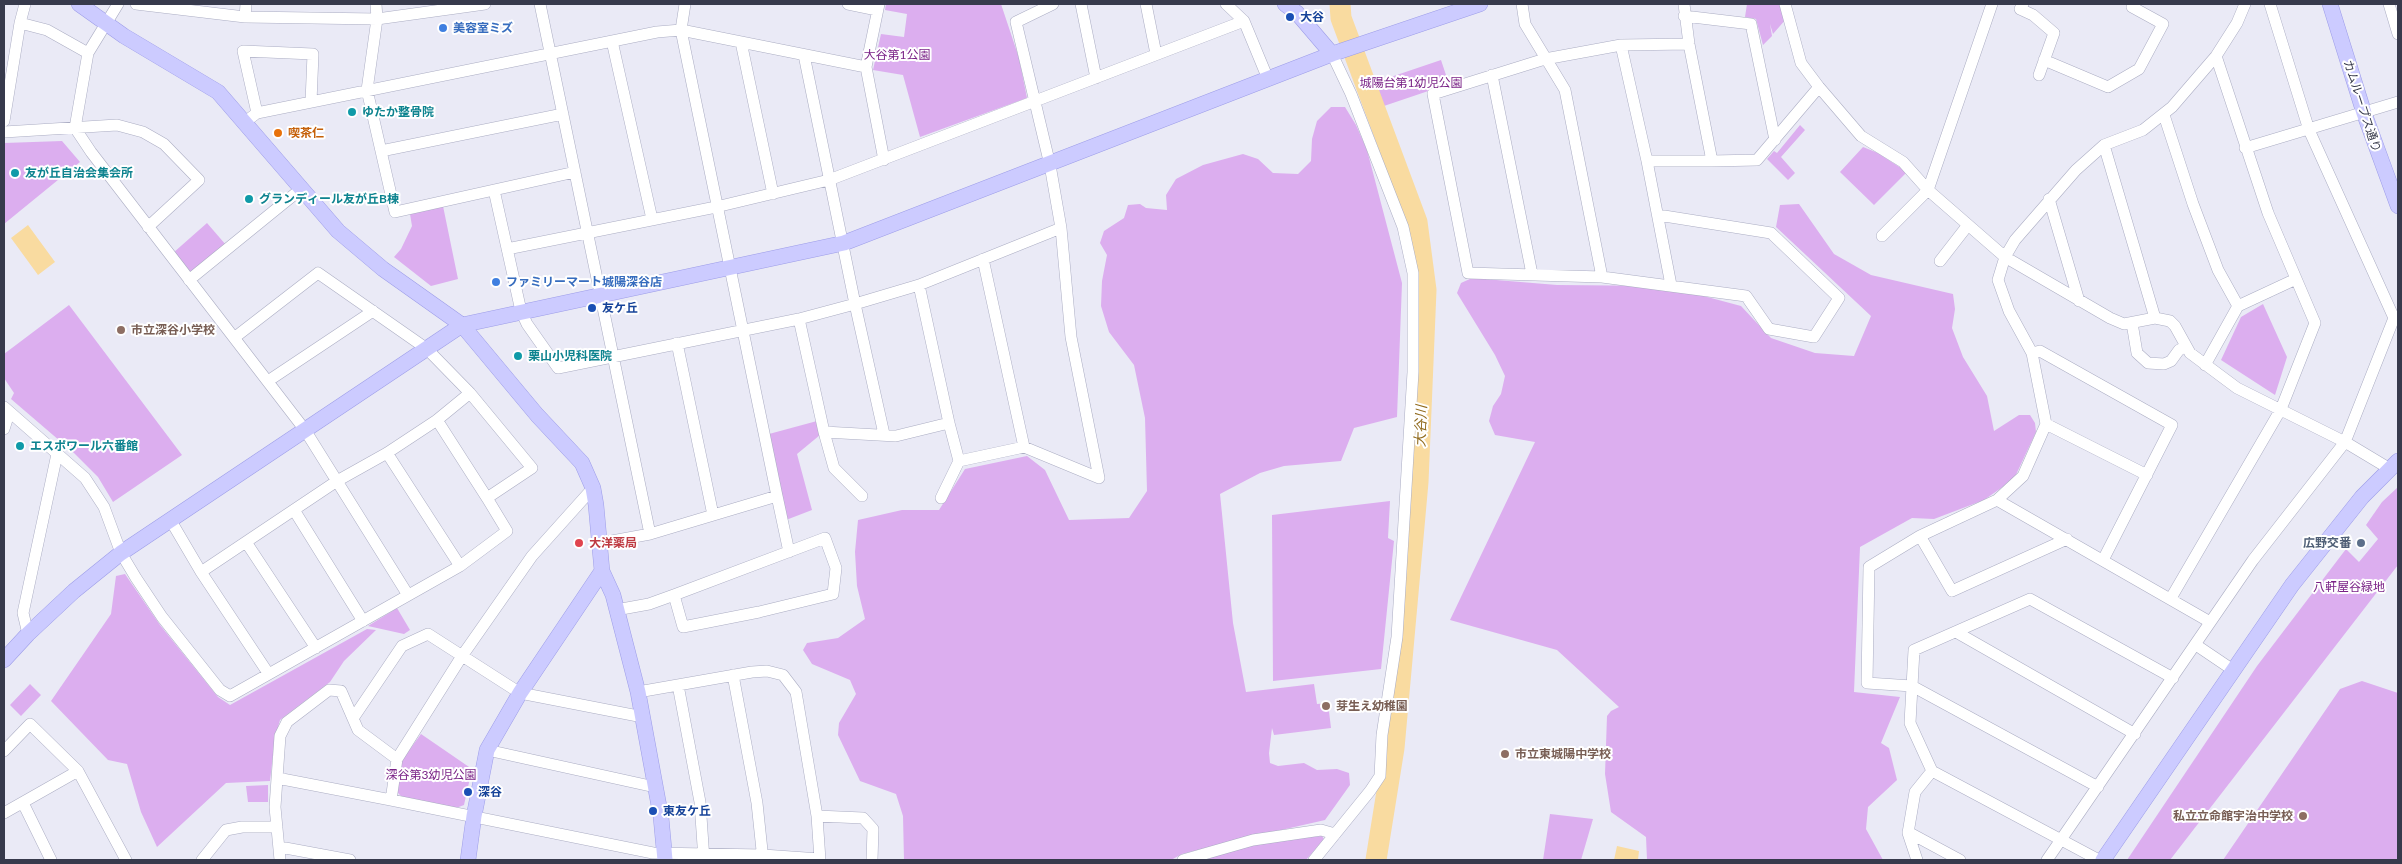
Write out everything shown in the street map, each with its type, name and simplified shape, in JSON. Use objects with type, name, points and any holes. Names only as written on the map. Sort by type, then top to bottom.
[{"type":"street","points":[[4,121],[20,23],[25,4]]},
{"type":"street","points":[[79,4],[107,24],[218,92],[251,118],[301,189],[338,231],[383,269],[462,325],[537,415],[582,463],[592,488],[601,543],[602,571],[616,610],[638,692],[665,857]]},
{"type":"street","points":[[118,4],[88,53],[75,128],[148,227],[305,430],[408,595]]},
{"type":"street","points":[[136,4],[245,17],[377,19],[485,4]]},
{"type":"street","points":[[245,17],[246,4]]},
{"type":"street","points":[[376,4],[377,19],[367,90],[395,212],[575,172]]},
{"type":"street","points":[[540,4],[650,534]]},
{"type":"street","points":[[685,4],[681,30],[716,207],[789,552]]},
{"type":"street","points":[[848,4],[878,7],[866,67],[884,160]]},
{"type":"street","points":[[959,461],[1024,447],[1099,478],[1071,337],[1061,228],[1050,165],[1016,22],[1053,4]]},
{"type":"street","points":[[1081,4],[1096,78]]},
{"type":"street","points":[[1146,4],[1156,54]]},
{"type":"street","points":[[1226,4],[1244,21],[1268,79]]},
{"type":"street","points":[[1285,4],[1344,50],[1351,94],[1403,228],[1413,273],[1413,372],[1397,637],[1382,735],[1380,776],[1314,860]]},
{"type":"street","points":[[4,660],[28,634],[74,591],[120,553],[462,325],[844,243],[1344,50],[1480,4]]},
{"type":"street","points":[[1522,4],[1525,24],[1565,90],[1602,277]]},
{"type":"street","points":[[1684,4],[1684,16],[1712,161]]},
{"type":"street","points":[[1785,4],[1801,63],[1818,87],[1860,136],[1903,162],[1928,190],[2005,257],[2110,318],[2124,324],[2155,318],[2170,321],[2175,326],[2190,354],[2237,388],[2345,442],[2394,464],[2362,497],[2292,585],[2162,771],[2103,860]]},
{"type":"street","points":[[1882,236],[1928,190],[1992,4]]},
{"type":"street","points":[[2023,4],[2020,9],[2034,15],[2054,33],[2039,75]]},
{"type":"street","points":[[2098,787],[1912,686],[1867,683],[1870,567],[1920,536],[1997,500],[2023,476],[2046,424],[2032,353],[2009,311],[1998,280],[2005,257],[2016,240],[2076,170],[2104,145],[2143,130],[2164,115],[2216,56],[2237,23],[2245,4]]},
{"type":"street","points":[[2047,860],[2210,622],[2298,499],[2345,442],[2394,318],[2309,130],[2270,4]]},
{"type":"street","name":"カムループス通り","points":[[2330,4],[2364,113],[2398,206]]},
{"type":"street","points":[[2389,4],[2398,34]]},
{"type":"street","points":[[2044,60],[2108,87],[2139,69],[2163,24],[2131,5]]},
{"type":"street","points":[[1684,16],[1752,24],[1775,140]]},
{"type":"street","points":[[507,249],[716,207],[829,180],[1244,21]]},
{"type":"street","points":[[20,23],[47,30],[88,53]]},
{"type":"street","points":[[251,118],[311,102],[550,52],[657,32],[681,30],[866,67]]},
{"type":"street","points":[[612,41],[652,219]]},
{"type":"street","points":[[740,42],[773,194]]},
{"type":"street","points":[[1658,216],[1771,233],[1839,298],[1814,337],[1769,329],[1746,296],[1602,277],[1468,273],[1433,94],[1545,59],[1621,45],[1689,44]]},
{"type":"street","points":[[1621,45],[1647,161],[1671,285]]},
{"type":"street","points":[[251,118],[243,51],[314,54],[311,102]]},
{"type":"street","points":[[804,55],[855,304],[884,434]]},
{"type":"street","points":[[2172,598],[2281,409],[2315,323],[2268,213],[2216,56]]},
{"type":"street","points":[[1492,75],[1532,274]]},
{"type":"street","points":[[1647,161],[1757,160],[1818,87]]},
{"type":"street","points":[[2245,148],[2398,102]]},
{"type":"street","points":[[381,152],[563,114]]},
{"type":"street","points":[[2164,115],[2192,204],[2218,270],[2238,306]]},
{"type":"street","points":[[4,132],[117,125],[143,132],[164,144],[199,180],[148,227]]},
{"type":"street","points":[[2104,145],[2155,318]]},
{"type":"street","points":[[189,280],[301,189]]},
{"type":"street","points":[[494,190],[521,311],[527,324],[558,368],[742,329],[799,319],[855,304],[919,285],[1061,228]]},
{"type":"street","points":[[2049,200],[2079,300]]},
{"type":"street","points":[[1940,261],[1968,225]]},
{"type":"street","points":[[983,259],[1024,447]]},
{"type":"street","points":[[234,338],[318,273],[428,349],[470,393],[532,468],[487,498]]},
{"type":"street","points":[[2206,365],[2238,306],[2296,279]]},
{"type":"street","points":[[919,285],[959,461],[941,498]]},
{"type":"street","points":[[268,381],[373,310]]},
{"type":"street","points":[[799,319],[824,432],[834,468],[862,496]]},
{"type":"street","points":[[2132,323],[2137,353],[2148,363],[2164,364],[2171,361],[2179,350],[2185,347]]},
{"type":"street","points":[[677,343],[714,515]]},
{"type":"street","points":[[2032,353],[2040,351],[2172,425],[2103,560]]},
{"type":"street","points":[[201,572],[337,481],[387,454],[437,420],[470,393]]},
{"type":"street","points":[[6,410],[85,478],[104,507],[120,553],[162,617],[220,690],[230,696],[460,566],[507,531],[437,420]]},
{"type":"street","points":[[4,429],[6,410]]},
{"type":"street","points":[[824,432],[896,436],[949,423]]},
{"type":"street","points":[[2046,424],[2147,475]]},
{"type":"street","points":[[28,634],[24,613],[57,454]]},
{"type":"street","points":[[387,454],[460,566]]},
{"type":"street","points":[[391,800],[396,759],[462,656],[532,556],[592,488]]},
{"type":"street","points":[[601,543],[650,534],[777,496]]},
{"type":"street","points":[[1997,500],[2172,598],[2210,622]]},
{"type":"street","points":[[294,510],[363,621]]},
{"type":"street","points":[[171,520],[201,572],[268,673]]},
{"type":"street","points":[[1920,536],[1952,591],[2067,540]]},
{"type":"street","points":[[616,610],[649,604],[824,538],[836,568],[833,594],[759,612],[683,627],[674,595]]},
{"type":"street","points":[[246,542],[316,648]]},
{"type":"street","points":[[468,860],[474,816],[487,750],[520,693],[602,571]]},
{"type":"street","points":[[2099,860],[1932,771],[1910,723],[1914,650],[2030,599],[2173,678]]},
{"type":"street","points":[[1956,632],[2135,734]]},
{"type":"street","points":[[354,717],[402,646],[428,634],[520,693],[643,717]]},
{"type":"street","points":[[2196,645],[2233,670]]},
{"type":"street","points":[[276,778],[474,816],[665,857],[820,860],[817,816],[796,692],[783,675],[767,671],[638,692]]},
{"type":"street","points":[[734,675],[757,803],[763,858]]},
{"type":"street","points":[[678,685],[700,802],[705,857]]},
{"type":"street","points":[[280,860],[276,778],[280,736],[287,722],[329,690],[341,691],[354,717],[358,730],[396,759]]},
{"type":"street","points":[[4,751],[30,724],[78,771],[126,860]]},
{"type":"street","points":[[487,750],[655,787]]},
{"type":"street","points":[[4,813],[78,771]]},
{"type":"street","points":[[1917,860],[1908,832],[1915,792],[1932,771]]},
{"type":"street","points":[[23,803],[51,860]]},
{"type":"street","points":[[817,816],[863,818],[873,829],[872,860]]},
{"type":"street","points":[[202,860],[226,830],[242,827],[278,827]]},
{"type":"street","points":[[1182,860],[1254,840],[1321,830],[1335,834]]},
{"type":"street","points":[[1908,832],[1960,860]]},
{"type":"street","points":[[280,847],[350,860]]},
{"type":"green space","name":"大谷第1公園","points":[[886,4],[1001,4],[1019,58],[1027,98],[920,137],[903,75],[873,70],[881,34],[904,37],[907,14],[885,10]]},
{"type":"green space","points":[[1747,4],[1782,4],[1786,19],[1773,34],[1770,24],[1772,36],[1763,45],[1756,19],[1745,17]]},
{"type":"green space","name":"城陽台第1幼児公園","points":[[1441,60],[1449,84],[1381,107],[1373,83]]},
{"type":"green space","points":[[1331,107],[1345,107],[1356,125],[1367,150],[1402,283],[1397,417],[1354,428],[1341,461],[1284,466],[1260,473],[1220,494],[1233,623],[1246,692],[1314,684],[1317,704],[1328,703],[1331,728],[1274,735],[1272,728],[1269,753],[1270,763],[1278,766],[1304,763],[1317,770],[1337,769],[1349,773],[1350,785],[1325,820],[1182,854],[1171,860],[904,860],[903,816],[896,794],[860,781],[838,735],[839,723],[856,694],[850,680],[812,664],[803,650],[807,643],[838,638],[865,619],[857,586],[855,552],[858,520],[902,510],[939,510],[965,469],[1027,456],[1045,470],[1069,520],[1129,518],[1147,491],[1145,418],[1134,365],[1109,332],[1101,306],[1102,281],[1107,255],[1100,243],[1104,231],[1124,218],[1128,205],[1140,204],[1146,208],[1167,210],[1166,195],[1176,179],[1203,165],[1243,154],[1258,159],[1273,173],[1298,174],[1311,161],[1312,139],[1317,121]]},
{"type":"green space","points":[[1800,125],[1805,130],[1781,157],[1795,173],[1788,180],[1767,159],[1774,151],[1777,153]]},
{"type":"green space","points":[[62,141],[80,162],[4,224],[4,143]]},
{"type":"green space","points":[[1863,147],[1878,153],[1907,172],[1874,205],[1840,172]]},
{"type":"green space","points":[[1799,204],[1834,254],[1871,275],[1953,294],[1955,309],[1952,328],[1963,357],[1987,396],[1994,431],[2019,415],[2030,415],[2035,423],[2036,432],[2014,479],[1984,500],[1934,519],[1912,518],[1860,547],[1854,692],[1900,697],[1881,743],[1889,748],[1897,780],[1868,807],[1866,829],[1883,860],[1647,860],[1646,837],[1611,812],[1605,774],[1607,716],[1611,711],[1619,707],[1557,650],[1450,620],[1535,442],[1495,435],[1489,421],[1493,406],[1501,394],[1505,376],[1495,355],[1457,293],[1461,283],[1472,278],[1557,285],[1666,286],[1741,306],[1771,338],[1815,353],[1854,356],[1871,316],[1776,227],[1780,205]]},
{"type":"green space","points":[[443,206],[458,279],[431,286],[394,257],[401,249],[412,226],[410,214]]},
{"type":"green space","points":[[207,223],[226,245],[190,275],[173,253]]},
{"type":"green space","points":[[2263,304],[2287,357],[2275,395],[2221,360],[2241,317]]},
{"type":"green space","points":[[69,305],[182,455],[113,502],[98,477],[74,453],[11,399],[14,393],[4,378],[4,354]]},
{"type":"green space","points":[[817,421],[820,435],[797,454],[812,510],[786,520],[769,434]]},
{"type":"green space","name":"八軒屋谷緑地","points":[[2398,487],[2398,565],[2170,860],[2127,860],[2257,666],[2346,549],[2359,562],[2378,539],[2366,525],[2382,502]]},
{"type":"green space","points":[[1390,501],[1388,538],[1394,541],[1381,669],[1273,681],[1272,515]]},
{"type":"green space","points":[[125,574],[160,625],[218,697],[230,705],[367,629],[376,630],[344,661],[330,682],[280,720],[275,738],[270,781],[226,783],[157,847],[141,812],[127,764],[108,760],[51,701],[111,614],[116,576]]},
{"type":"green space","points":[[397,608],[410,630],[404,634],[368,626]]},
{"type":"green space","points":[[2362,681],[2398,693],[2398,860],[2223,860],[2340,689]]},
{"type":"green space","points":[[30,684],[41,695],[21,716],[10,705]]},
{"type":"green space","name":"深谷第3幼児公園","points":[[421,734],[472,769],[464,805],[456,808],[403,798],[397,792],[402,760]]},
{"type":"green space","points":[[268,785],[268,802],[248,802],[246,786]]},
{"type":"green space","points":[[1550,814],[1593,819],[1581,860],[1543,860]]},
{"type":"green space","points":[[1322,836],[1324,839],[1306,860],[1204,860],[1259,842]]},
{"type":"shaded area","points":[[28,225],[55,262],[38,275],[11,238]]},
{"type":"shaded area","points":[[1617,846],[1639,851],[1638,860],[1614,860]]},
{"type":"waterway","name":"大谷川","points":[[1340,4],[1341,18],[1417,222],[1426,290],[1418,482],[1394,748],[1376,860]]},
{"type":"place","name":"大谷","points":[[1290,17]]},
{"type":"place","name":"美容室ミズ","points":[[443,28]]},
{"type":"place","name":"ゆたか整骨院","points":[[352,112]]},
{"type":"place","name":"喫茶仁","points":[[278,133]]},
{"type":"place","name":"友が丘自治会集会所","points":[[15,173]]},
{"type":"place","name":"グランディール友が丘B棟","points":[[249,199]]},
{"type":"place","name":"ファミリーマート城陽深谷店","points":[[496,282]]},
{"type":"place","name":"友ケ丘","points":[[592,308]]},
{"type":"place","name":"市立深谷小学校","points":[[121,330]]},
{"type":"place","name":"栗山小児科医院","points":[[518,356]]},
{"type":"place","name":"エスポワール六番館","points":[[20,446]]},
{"type":"place","name":"大洋薬局","points":[[579,543]]},
{"type":"place","name":"広野交番","points":[[2361,543]]},
{"type":"place","name":"芽生え幼稚園","points":[[1326,706]]},
{"type":"place","name":"市立東城陽中学校","points":[[1505,754]]},
{"type":"place","name":"深谷","points":[[468,792]]},
{"type":"place","name":"東友ケ丘","points":[[653,811]]},
{"type":"place","name":"私立立命館宇治中学校","points":[[2303,816]]}]
